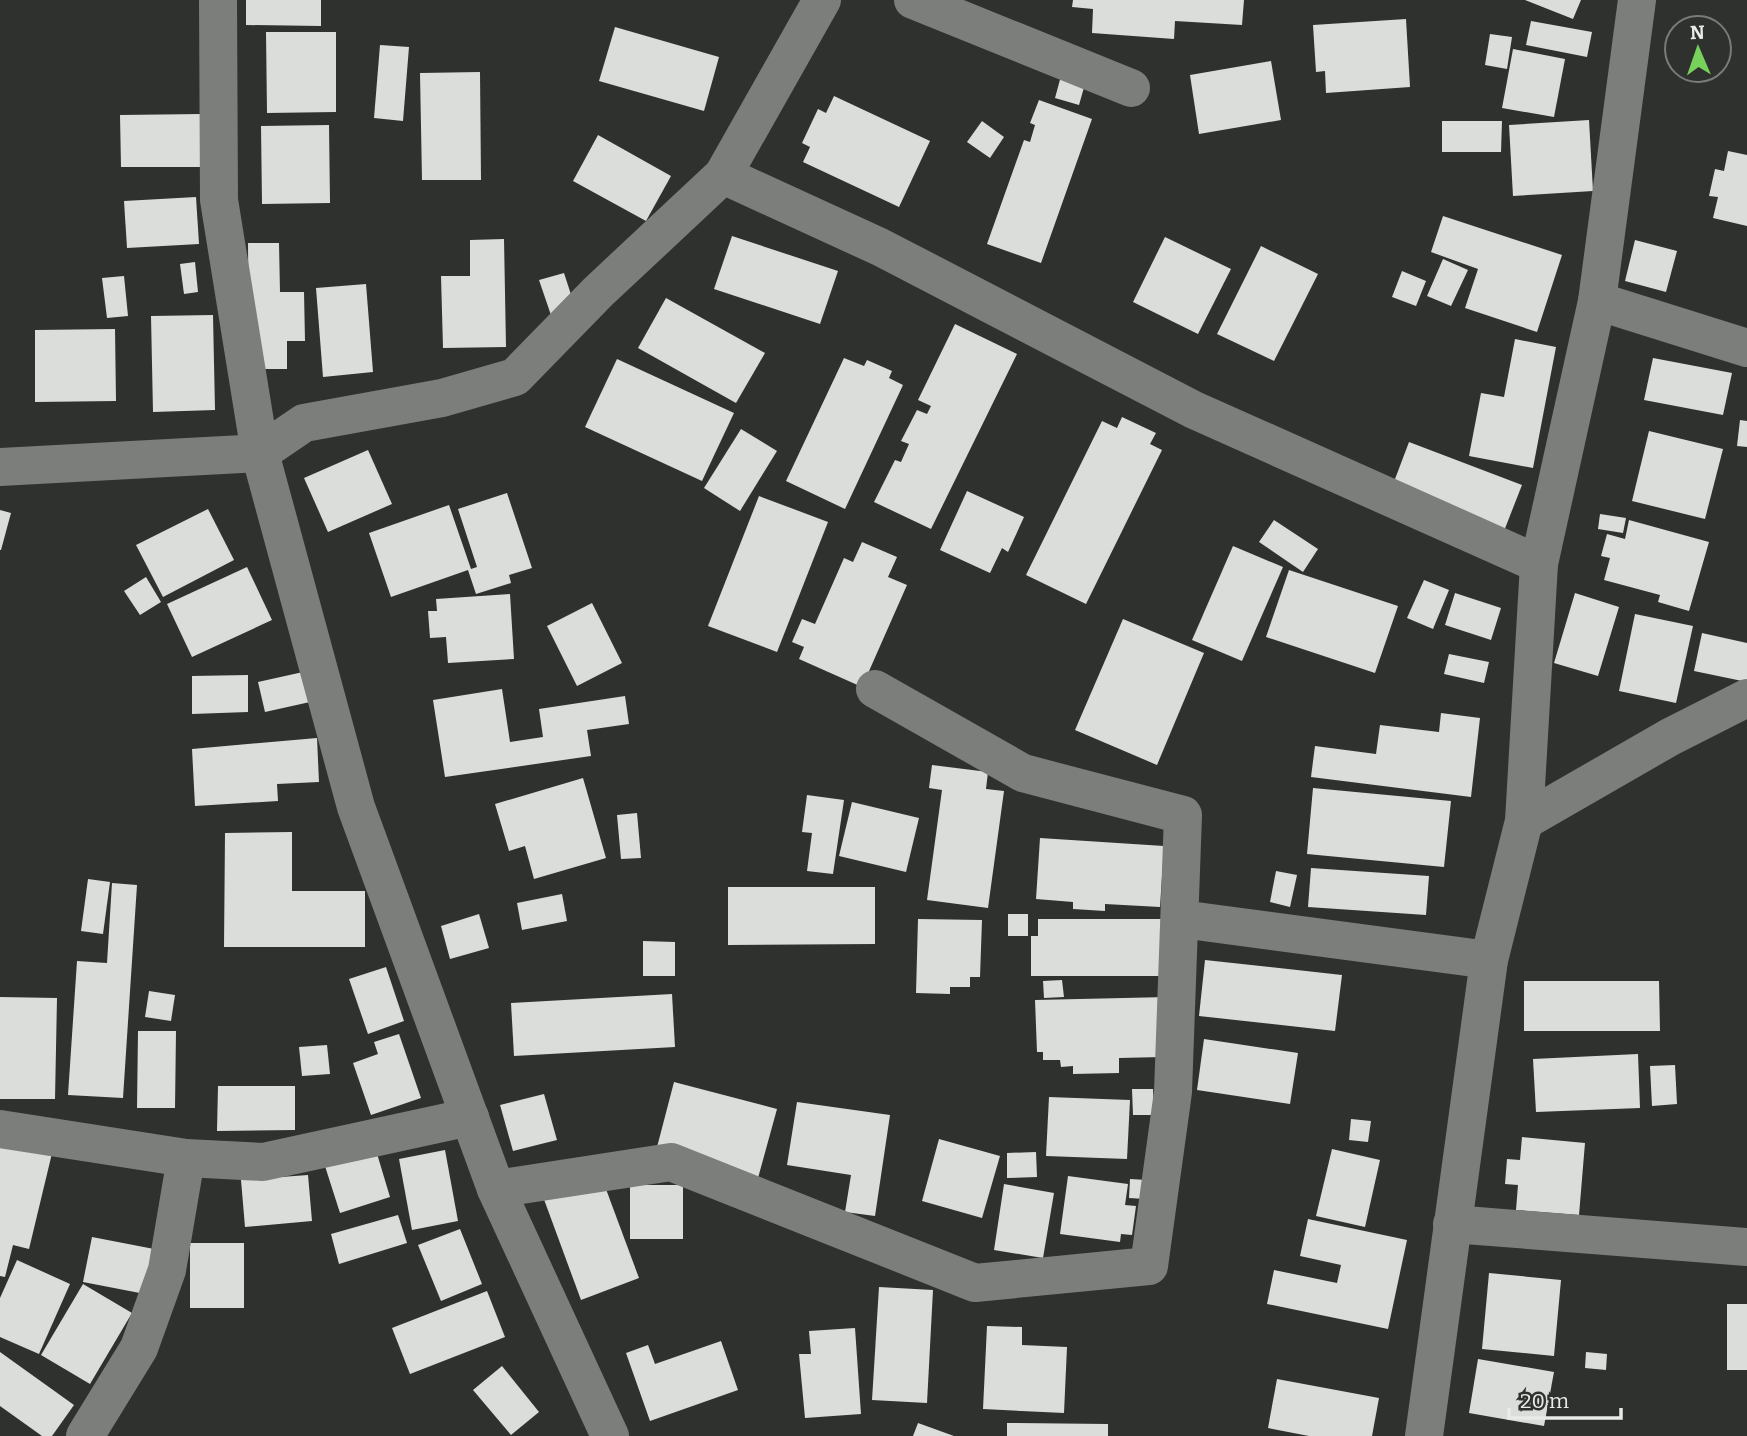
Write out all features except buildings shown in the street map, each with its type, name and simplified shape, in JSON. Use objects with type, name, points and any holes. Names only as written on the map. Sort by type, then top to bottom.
[{"type":"street","points":[[218,0],[219,200],[260,453],[356,807],[496,1189],[610,1436]]},
{"type":"street","points":[[0,467],[260,453],[304,423],[442,398],[514,377],[598,292],[723,176],[822,0]]},
{"type":"street","points":[[913,0],[1131,88]]},
{"type":"street","points":[[1424,1436],[1489,960],[1524,821],[1539,564],[1597,301],[1637,0]]},
{"type":"street","points":[[723,176],[880,247],[1194,410],[1539,564]]},
{"type":"street","points":[[1597,301],[1747,348]]},
{"type":"street","points":[[496,1189],[671,1161],[975,1283],[1149,1266],[1173,1092],[1183,815],[1023,773],[876,689]]},
{"type":"street","points":[[1524,821],[1670,737],[1747,698]]},
{"type":"street","points":[[1181,919],[1489,960]]},
{"type":"street","points":[[0,1129],[186,1158],[263,1162],[470,1117]]},
{"type":"street","points":[[85,1436],[144,1335],[167,1270],[186,1158]]},
{"type":"street","points":[[1452,1224],[1747,1247]]}]
